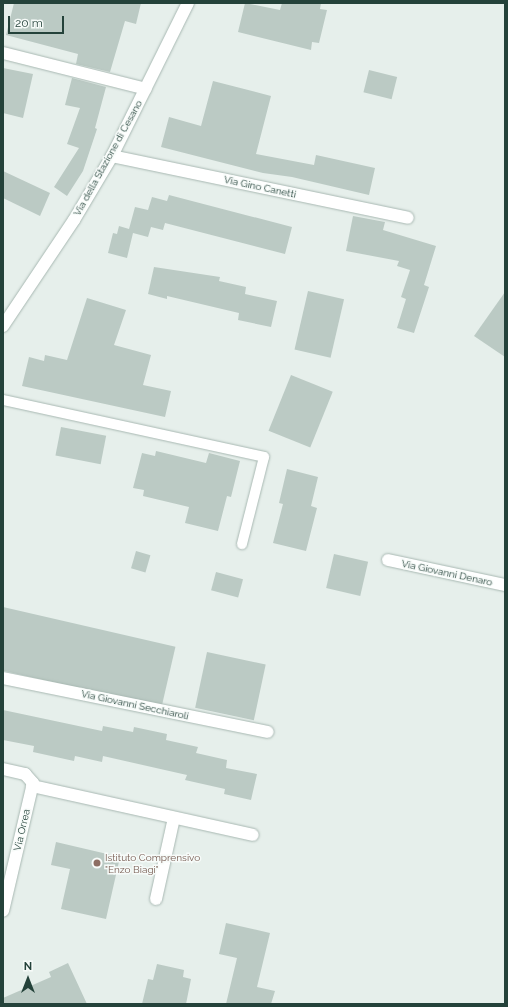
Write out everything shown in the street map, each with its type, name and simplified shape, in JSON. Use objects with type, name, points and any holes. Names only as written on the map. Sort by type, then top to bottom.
[{"type":"street","name":"Via della Stazione di Cesano","points":[[3,326],[74,220],[112,156],[188,3]]},
{"type":"street","points":[[3,53],[146,89]]},
{"type":"street","name":"Via Gino Canetti","points":[[112,156],[408,218]]},
{"type":"street","name":"Via Giovanni Denaro","points":[[388,560],[505,585]]},
{"type":"street","name":"Via Giovanni Secchiaroli","points":[[3,678],[268,732]]},
{"type":"street","points":[[3,769],[28,776],[32,786],[254,835]]},
{"type":"street","name":"Via Orrea","points":[[3,911],[32,786]]},
{"type":"street","points":[[156,899],[174,818]]},
{"type":"lane","points":[[3,400],[264,457],[242,544]]},
{"type":"building","points":[[14,3],[141,3],[136,24],[125,21],[110,72],[76,64],[78,54],[6,35]]},
{"type":"building","points":[[245,3],[280,10],[282,3],[321,3],[320,9],[327,10],[319,43],[312,42],[311,50],[238,32]]},
{"type":"building","points":[[3,68],[33,74],[23,118],[3,113]]},
{"type":"building","points":[[369,70],[397,77],[392,99],[363,92]]},
{"type":"building","points":[[72,78],[106,87],[95,128],[97,129],[83,171],[67,196],[54,187],[79,148],[67,144],[80,108],[65,105]]},
{"type":"building","points":[[213,81],[271,96],[256,154],[314,165],[316,155],[375,168],[369,195],[292,177],[263,173],[161,147],[169,117],[201,126]]},
{"type":"building","points":[[3,171],[50,193],[40,216],[3,198]]},
{"type":"building","points":[[169,195],[292,227],[285,254],[165,223],[163,230],[151,227],[148,237],[133,233],[127,258],[108,253],[113,233],[117,234],[119,226],[129,229],[135,207],[148,210],[152,197],[167,201]]},
{"type":"building","points":[[353,216],[385,222],[383,230],[436,246],[424,285],[429,287],[414,333],[397,328],[406,299],[401,297],[410,270],[397,266],[399,261],[346,251]]},
{"type":"building","points":[[154,267],[220,277],[219,281],[246,287],[245,294],[277,301],[271,327],[238,320],[239,313],[167,296],[167,299],[148,294]]},
{"type":"building","points":[[308,291],[344,299],[331,358],[295,349]]},
{"type":"building","points":[[505,292],[505,357],[474,336]]},
{"type":"building","points":[[87,298],[126,310],[114,345],[151,355],[143,385],[171,391],[165,417],[22,386],[29,357],[44,361],[45,355],[67,360]]},
{"type":"building","points":[[291,375],[333,392],[310,447],[269,431]]},
{"type":"building","points":[[61,427],[106,436],[101,464],[55,455]]},
{"type":"building","points":[[156,451],[206,463],[209,453],[240,461],[231,497],[227,496],[218,531],[185,523],[189,507],[143,496],[144,490],[133,488],[142,453],[155,456]]},
{"type":"building","points":[[287,469],[318,477],[311,506],[317,508],[306,551],[273,543],[283,504],[279,503]]},
{"type":"building","points":[[136,551],[150,555],[145,572],[131,568]]},
{"type":"building","points":[[334,554],[368,562],[360,596],[326,588]]},
{"type":"building","points":[[216,572],[243,579],[238,598],[211,590]]},
{"type":"building","points":[[3,607],[175,647],[162,707],[3,671]]},
{"type":"building","points":[[207,652],[266,664],[254,720],[195,708]]},
{"type":"building","points":[[3,710],[102,731],[103,726],[133,732],[134,727],[167,734],[166,740],[198,747],[196,753],[227,760],[226,768],[257,774],[251,800],[224,794],[225,789],[185,780],[187,775],[103,756],[102,762],[75,756],[74,761],[33,752],[34,746],[3,740]]},
{"type":"building","points":[[56,842],[120,857],[106,919],[61,909],[70,869],[51,865]]},
{"type":"building","points":[[226,923],[270,933],[257,987],[275,991],[271,1004],[226,1004],[237,958],[219,954]]},
{"type":"building","points":[[68,963],[87,1004],[3,1004],[3,998],[51,977],[49,972]]},
{"type":"building","points":[[157,964],[184,970],[183,977],[191,979],[186,1004],[142,1004],[148,979],[153,980]]},
{"type":"place","name":"Istituto Comprensivo \"Enzo Biagi\"","points":[[97,863]]}]
